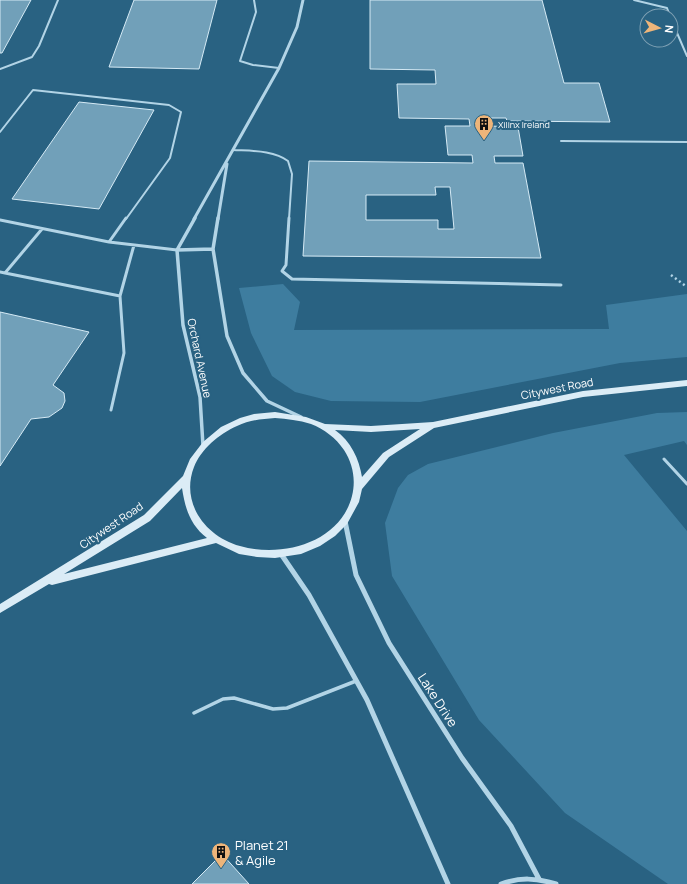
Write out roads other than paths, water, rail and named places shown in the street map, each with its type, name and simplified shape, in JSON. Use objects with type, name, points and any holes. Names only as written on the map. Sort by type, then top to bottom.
[{"type":"main road","name":"Citywest Road","points":[[324,426],[371,429],[433,425],[583,394],[687,383]]},
{"type":"main road","points":[[275,415],[302,418],[324,426],[344,442],[356,463],[359,487],[355,504],[345,521],[333,533],[317,543],[299,551],[280,554],[257,554],[235,550],[215,540],[197,522],[187,501],[186,478],[192,461],[203,446],[222,429],[248,419],[275,415]]},
{"type":"main road","name":"Citywest Road","points":[[359,487],[386,455],[433,425]]},
{"type":"main road","name":"Citywest Road","points":[[0,609],[147,518],[186,478]]},
{"type":"main road","name":"Citywest Road","points":[[43,583],[215,540]]},
{"type":"street","points":[[177,250],[279,68],[293,40],[301,14],[303,0]]},
{"type":"street","points":[[227,160],[213,249],[227,336],[243,373],[267,401],[302,418]]},
{"type":"street","points":[[177,250],[213,249]]},
{"type":"street","name":"Orchard Avenue","points":[[177,250],[183,325],[200,397],[203,446]]},
{"type":"street","name":"Lake Drive","points":[[345,521],[356,575],[389,643],[462,758],[510,826],[539,878]]},
{"type":"street","points":[[280,554],[309,595],[367,700],[448,884]]},
{"type":"street","points":[[501,884],[516,879],[539,878],[556,884]]},
{"type":"lane","points":[[0,68],[32,57],[39,46],[58,0]]},
{"type":"lane","points":[[254,0],[256,12],[240,61],[253,65],[279,68]]},
{"type":"lane","points":[[634,0],[667,8]]},
{"type":"lane","points":[[679,38],[687,56]]},
{"type":"lane","points":[[0,132],[33,90],[169,105],[181,112],[170,158],[109,242]]},
{"type":"lane","points":[[561,141],[687,142]]},
{"type":"lane","points":[[233,150],[279,156],[288,161],[290,164],[292,174],[286,265],[282,271],[292,279],[560,285]]},
{"type":"lane","points":[[0,220],[109,242],[177,250]]},
{"type":"lane","points":[[5,273],[42,229]]},
{"type":"lane","points":[[111,410],[124,353],[120,296],[134,245]]},
{"type":"lane","points":[[0,272],[120,296]]},
{"type":"lane","points":[[664,459],[687,484]]},
{"type":"lane","points":[[194,713],[223,699],[234,698],[273,709],[288,708],[356,681]]},
{"type":"place","name":"Xilinx Ireland","points":[[484,141]]},
{"type":"place","name":"Planet 21 & Agile","points":[[221,869]]}]
